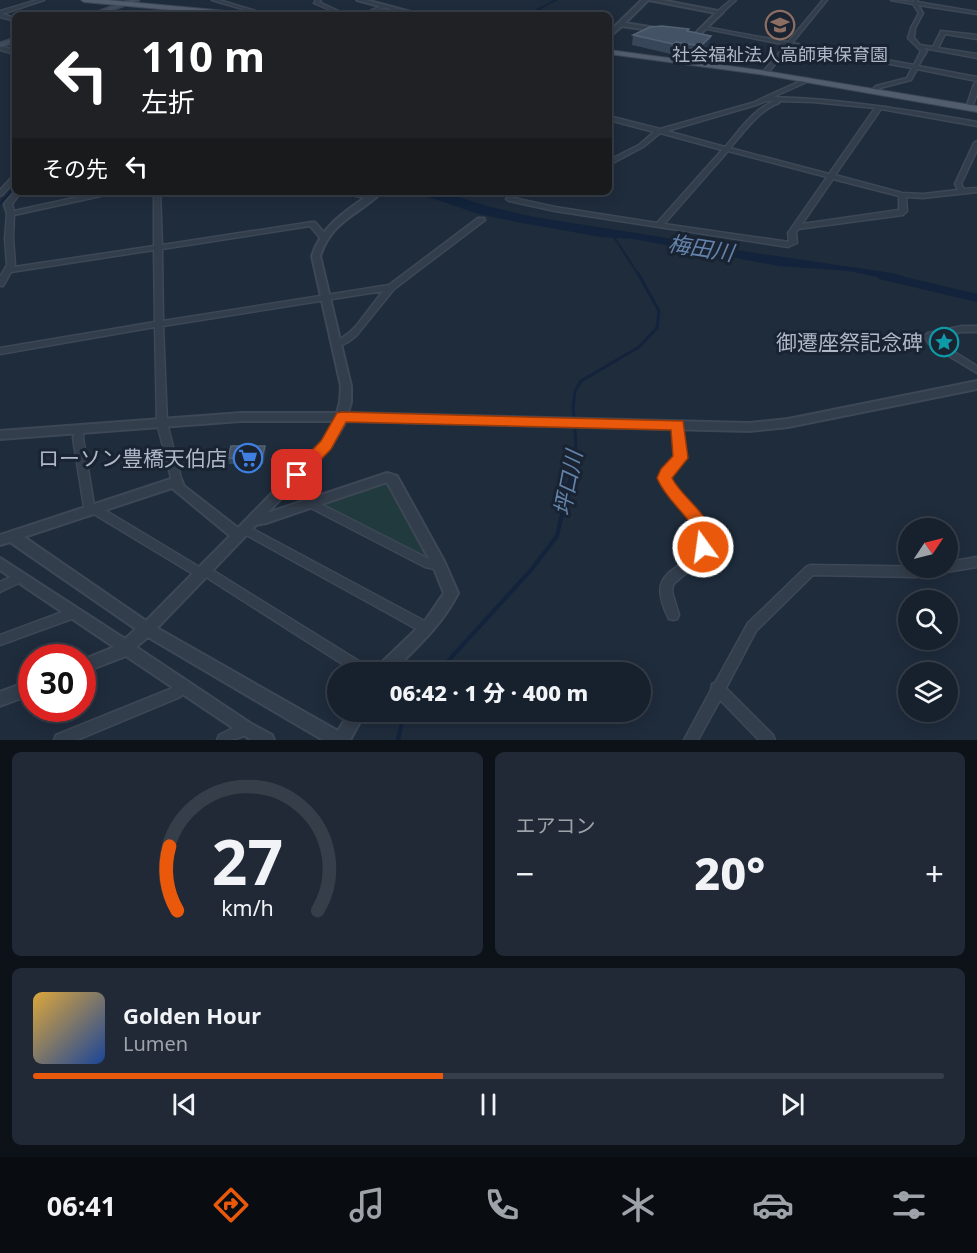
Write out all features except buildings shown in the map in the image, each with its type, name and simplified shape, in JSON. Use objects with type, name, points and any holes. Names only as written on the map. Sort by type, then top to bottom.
[{"type":"main road","points":[[84,0],[212,12]]},
{"type":"main road","points":[[101,12],[136,0]]},
{"type":"main road","points":[[612,52],[765,73],[973,109]]},
{"type":"street","points":[[0,14],[42,0]]},
{"type":"street","points":[[214,0],[256,12]]},
{"type":"street","points":[[320,0],[316,2],[338,12]]},
{"type":"street","points":[[360,0],[406,12]]},
{"type":"street","points":[[612,32],[645,0]]},
{"type":"street","points":[[652,0],[720,12]]},
{"type":"street","points":[[620,24],[696,36],[734,0]]},
{"type":"street","points":[[765,73],[788,42],[825,0]]},
{"type":"street","points":[[893,0],[977,13]]},
{"type":"street","points":[[874,91],[878,87],[909,79],[916,69],[924,51],[911,38],[913,28],[921,13],[915,2]]},
{"type":"street","points":[[370,12],[383,7]]},
{"type":"street","points":[[705,28],[788,42],[977,81],[973,109]]},
{"type":"street","points":[[935,48],[943,33],[977,37]]},
{"type":"street","points":[[961,53],[968,35]]},
{"type":"street","points":[[920,46],[977,56]]},
{"type":"street","points":[[612,161],[641,146],[658,132],[735,110],[807,80]]},
{"type":"street","points":[[765,99],[879,107],[977,124]]},
{"type":"street","points":[[659,225],[768,105],[791,100]]},
{"type":"street","points":[[515,195],[508,201],[788,245],[793,243],[792,233],[879,107]]},
{"type":"street","points":[[612,119],[902,195],[923,196],[977,190]]},
{"type":"street","points":[[961,190],[958,184],[977,143]]},
{"type":"street","points":[[0,194],[11,184]]},
{"type":"street","points":[[0,284],[9,270],[11,214],[8,204],[16,195]]},
{"type":"street","points":[[11,214],[96,195]]},
{"type":"street","points":[[157,195],[162,423],[178,488],[426,628]]},
{"type":"street","points":[[96,661],[121,651],[147,629],[326,445],[342,417],[345,408],[346,386],[316,256],[323,236],[338,221],[374,195]]},
{"type":"street","points":[[797,227],[900,213],[903,211],[902,195]]},
{"type":"street","points":[[336,345],[363,327],[381,297],[392,286],[480,220]]},
{"type":"street","points":[[9,270],[312,225],[323,236]]},
{"type":"street","points":[[0,351],[392,286]]},
{"type":"street","points":[[977,329],[962,329],[928,336],[932,342],[977,370]]},
{"type":"street","points":[[0,435],[241,417],[342,417],[749,427],[788,423],[977,386]]},
{"type":"street","points":[[674,615],[666,592],[667,583],[697,556],[703,547],[704,534],[699,522],[669,489],[664,478],[680,458],[678,425]]},
{"type":"street","points":[[79,429],[78,438],[91,510]]},
{"type":"street","points":[[246,528],[262,520],[387,477],[393,479],[439,565],[451,593],[446,605],[392,662]]},
{"type":"street","points":[[6,538],[177,482]]},
{"type":"street","points":[[310,503],[429,564],[439,565]]},
{"type":"street","points":[[91,510],[203,572],[350,662]]},
{"type":"street","points":[[6,538],[147,629],[340,740],[351,722]]},
{"type":"street","points":[[958,565],[977,562]]},
{"type":"street","points":[[0,563],[266,740]]},
{"type":"street","points":[[691,740],[717,688],[752,627],[810,570],[898,572]]},
{"type":"street","points":[[0,587],[21,577]]},
{"type":"street","points":[[0,640],[73,613]]},
{"type":"street","points":[[61,740],[175,693],[184,686]]},
{"type":"street","points":[[717,688],[768,740]]},
{"type":"street","points":[[0,699],[18,692]]},
{"type":"street","points":[[224,740],[245,728]]},
{"type":"green space","points":[[387,481],[428,558],[323,505]]},
{"type":"water","points":[[423,195],[452,195],[534,217],[892,273],[905,277],[905,283],[849,271],[779,266],[634,239],[601,237],[479,214]]},
{"type":"waterway","points":[[533,12],[556,0]]},
{"type":"waterway","points":[[0,204],[12,190]]},
{"type":"waterway","name":"坪口川","points":[[614,237],[638,274]]},
{"type":"waterway","name":"坪口川","points":[[571,477],[576,444],[573,407],[575,391],[581,381],[639,347],[657,328],[659,311],[638,273]]},
{"type":"waterway","name":"梅田川","points":[[884,276],[977,298]]},
{"type":"waterway","name":"坪口川","points":[[447,662],[531,570],[557,536],[571,475]]},
{"type":"waterway","name":"坪口川","points":[[398,740],[402,722]]},
{"type":"place","name":"社会福祉法人高師東保育園","points":[[780,25]]},
{"type":"place","name":"御遷座祭記念碑","points":[[944,342]]},
{"type":"place","name":"ローソン豊橋天伯店","points":[[248,458]]},
{"type":"route","points":[[297,475],[326,445],[336,432],[342,417],[678,425],[680,458],[664,478],[669,489],[699,522],[704,534],[703,547]]}]
